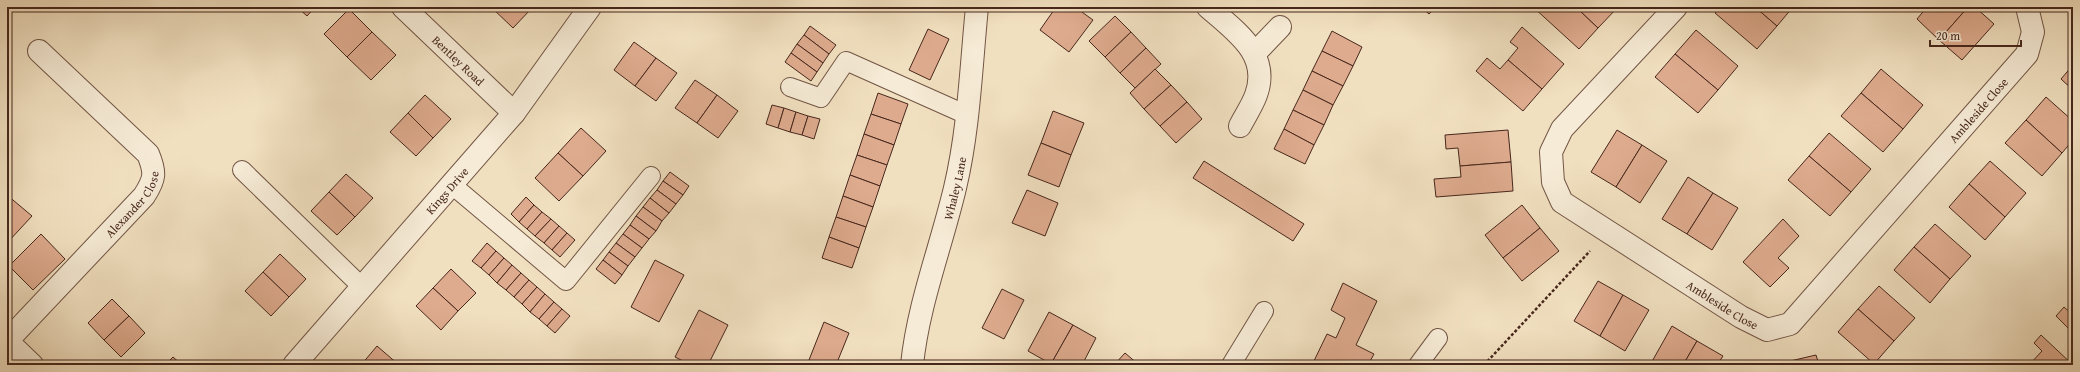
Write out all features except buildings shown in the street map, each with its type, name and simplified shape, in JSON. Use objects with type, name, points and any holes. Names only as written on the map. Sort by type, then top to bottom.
[{"type":"street","name":"Bentley Road","points":[[403,7],[514,113]]},
{"type":"street","name":"Kings Drive","points":[[294,365],[514,113],[590,7]]},
{"type":"street","name":"Whaley Lane","points":[[912,365],[915,336],[955,187],[967,115],[977,7]]},
{"type":"street","points":[[1208,7],[1239,35],[1255,53],[1260,73],[1256,95],[1240,126]]},
{"type":"street","name":"Ambleside Close","points":[[1676,7],[1562,129],[1551,152],[1553,182],[1562,202],[1741,317],[1767,330],[1790,324],[2027,54],[2033,32],[2027,7]]},
{"type":"street","points":[[1255,53],[1280,27]]},
{"type":"street","name":"Alexander Close","points":[[7,341],[144,196],[153,182],[154,174],[148,154],[39,50]]},
{"type":"street","points":[[7,341],[32,365]]},
{"type":"lane","points":[[790,87],[821,98],[846,61],[967,115]]},
{"type":"lane","points":[[242,170],[362,287]]},
{"type":"lane","points":[[452,184],[566,281],[652,176]]},
{"type":"lane","points":[[1232,365],[1264,311]]},
{"type":"lane","points":[[1418,365],[1438,338]]},
{"type":"path","points":[[1484,365],[1608,232]]}]
